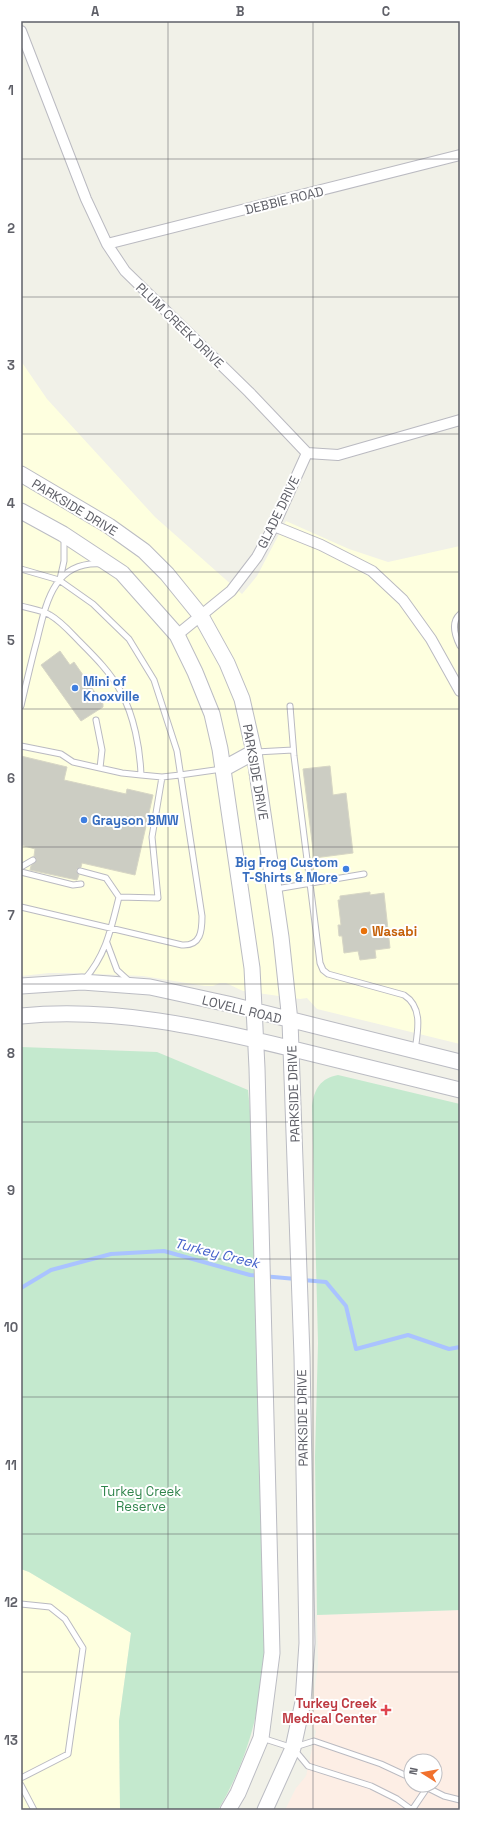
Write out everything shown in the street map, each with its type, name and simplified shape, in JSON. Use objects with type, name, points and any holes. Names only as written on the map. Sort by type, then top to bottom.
[{"type":"street","name":"PLUM CREEK DRIVE","points":[[21,31],[86,199],[107,244],[126,271],[249,392],[307,453]]},
{"type":"street","name":"DEBBIE ROAD","points":[[107,244],[460,155]]},
{"type":"street","points":[[307,453],[338,455],[460,420]]},
{"type":"street","name":"GLADE DRIVE","points":[[177,635],[231,592],[257,557],[274,526],[307,453]]},
{"type":"street","name":"PARKSIDE DRIVE","points":[[21,474],[109,526],[144,551],[167,574],[202,616],[224,657],[242,698],[254,752],[274,889],[290,1020],[300,1297],[307,1643],[302,1702],[292,1748],[265,1810]]},
{"type":"street","points":[[21,511],[63,534],[122,573],[177,635],[195,672],[212,714],[223,768],[252,968],[256,1039],[272,1653],[261,1738],[238,1793],[228,1810]]},
{"type":"street","points":[[274,526],[321,545],[372,571],[403,600],[431,639],[460,691]]},
{"type":"street","points":[[223,768],[254,752]]},
{"type":"street","name":"LOVELL ROAD","points":[[21,986],[82,982],[150,987],[460,1062]]},
{"type":"street","name":"LOVELL ROAD","points":[[21,1016],[77,1014],[134,1018],[189,1025],[256,1039],[460,1090]]},
{"type":"lane","points":[[59,580],[64,561],[63,534]]},
{"type":"lane","points":[[21,704],[47,599],[59,580],[67,572],[86,565],[94,564],[111,566]]},
{"type":"lane","points":[[21,569],[59,580],[93,604],[129,639],[154,680],[177,751],[202,916],[202,931],[196,942],[189,946],[21,908]]},
{"type":"lane","points":[[21,606],[51,615],[92,653],[107,672],[121,692],[129,711],[140,760],[140,775]]},
{"type":"lane","points":[[460,614],[455,622],[454,628],[460,646]]},
{"type":"lane","points":[[290,706],[293,750],[320,963],[323,970],[328,974],[404,994],[410,999],[416,1008],[418,1022],[415,1051]]},
{"type":"lane","points":[[96,720],[102,750],[100,768]]},
{"type":"lane","points":[[21,746],[61,754],[73,762],[140,775],[162,777],[223,768]]},
{"type":"lane","points":[[254,752],[293,750]]},
{"type":"lane","points":[[119,897],[158,898],[152,837],[162,777]]},
{"type":"lane","points":[[21,867],[33,860]]},
{"type":"lane","points":[[80,871],[106,878],[119,897]]},
{"type":"lane","points":[[21,872],[74,885],[81,884]]},
{"type":"lane","points":[[274,889],[364,874]]},
{"type":"lane","points":[[82,982],[96,966],[107,943],[119,897]]},
{"type":"lane","points":[[107,943],[117,970],[134,986]]},
{"type":"lane","points":[[21,1604],[50,1607],[65,1619],[83,1648],[68,1754],[21,1778]]},
{"type":"lane","points":[[261,1738],[292,1748],[308,1766],[371,1786],[397,1799],[412,1810],[424,1793]]},
{"type":"lane","points":[[292,1748],[314,1741],[381,1764],[403,1774]]},
{"type":"lane","points":[[21,1785],[34,1810]]},
{"type":"lane","points":[[438,1793],[460,1800]]},
{"type":"shaded area","points":[[21,361],[47,399],[155,517],[242,594],[257,576],[286,521],[349,549],[388,562],[460,546],[460,1044],[317,1009],[307,998],[300,999],[243,991],[226,983],[205,986],[143,976],[74,973],[49,973],[21,976]]},
{"type":"shaded area","points":[[21,1569],[29,1572],[131,1633],[119,1721],[120,1810],[21,1810]]},
{"type":"shaded area","name":"Turkey Creek Medical Center","points":[[460,1610],[460,1810],[285,1810],[296,1788],[306,1776],[316,1731],[311,1725],[311,1717],[318,1664],[317,1615]]},
{"type":"green space","name":"Turkey Creek Reserve","points":[[21,1047],[157,1052],[248,1090],[251,1122],[265,1648],[261,1691],[252,1732],[238,1772],[218,1810],[120,1810],[119,1721],[131,1633],[29,1572],[21,1569]]},
{"type":"green space","points":[[338,1075],[460,1104],[460,1610],[317,1615],[315,1457],[318,1343],[312,1106],[319,1085],[332,1076]]},
{"type":"building","name":"Mini of Knoxville","points":[[60,651],[70,665],[74,662],[103,704],[103,707],[81,721],[41,665]]},
{"type":"building","name":"Grayson BMW","points":[[21,756],[67,767],[64,780],[126,794],[127,789],[153,795],[135,875],[82,863],[81,867],[76,870],[79,875],[77,880],[30,870],[31,866],[37,860],[34,856],[35,849],[21,845]]},
{"type":"building","points":[[330,766],[333,795],[346,793],[353,853],[314,858],[303,769]]},
{"type":"building","name":"Wasabi","points":[[370,892],[370,895],[384,893],[390,948],[375,950],[376,958],[360,960],[358,951],[344,953],[342,936],[339,936],[338,925],[341,925],[338,900],[340,900],[340,896]]},
{"type":"waterway","name":"Turkey Creek","points":[[21,1288],[51,1270],[111,1254],[164,1251],[250,1275],[296,1279]]},
{"type":"waterway","name":"Turkey Creek","points":[[303,1280],[326,1282],[346,1306],[356,1349],[408,1335],[449,1349],[460,1347]]},
{"type":"place","name":"Mini of Knoxville","points":[[75,688]]},
{"type":"place","name":"Grayson BMW","points":[[84,820]]},
{"type":"place","name":"Big Frog Custom T-Shirts & More","points":[[346,869]]},
{"type":"place","name":"Wasabi","points":[[364,931]]},
{"type":"place","name":"Turkey Creek Medical Center","points":[[386,1710]]}]
